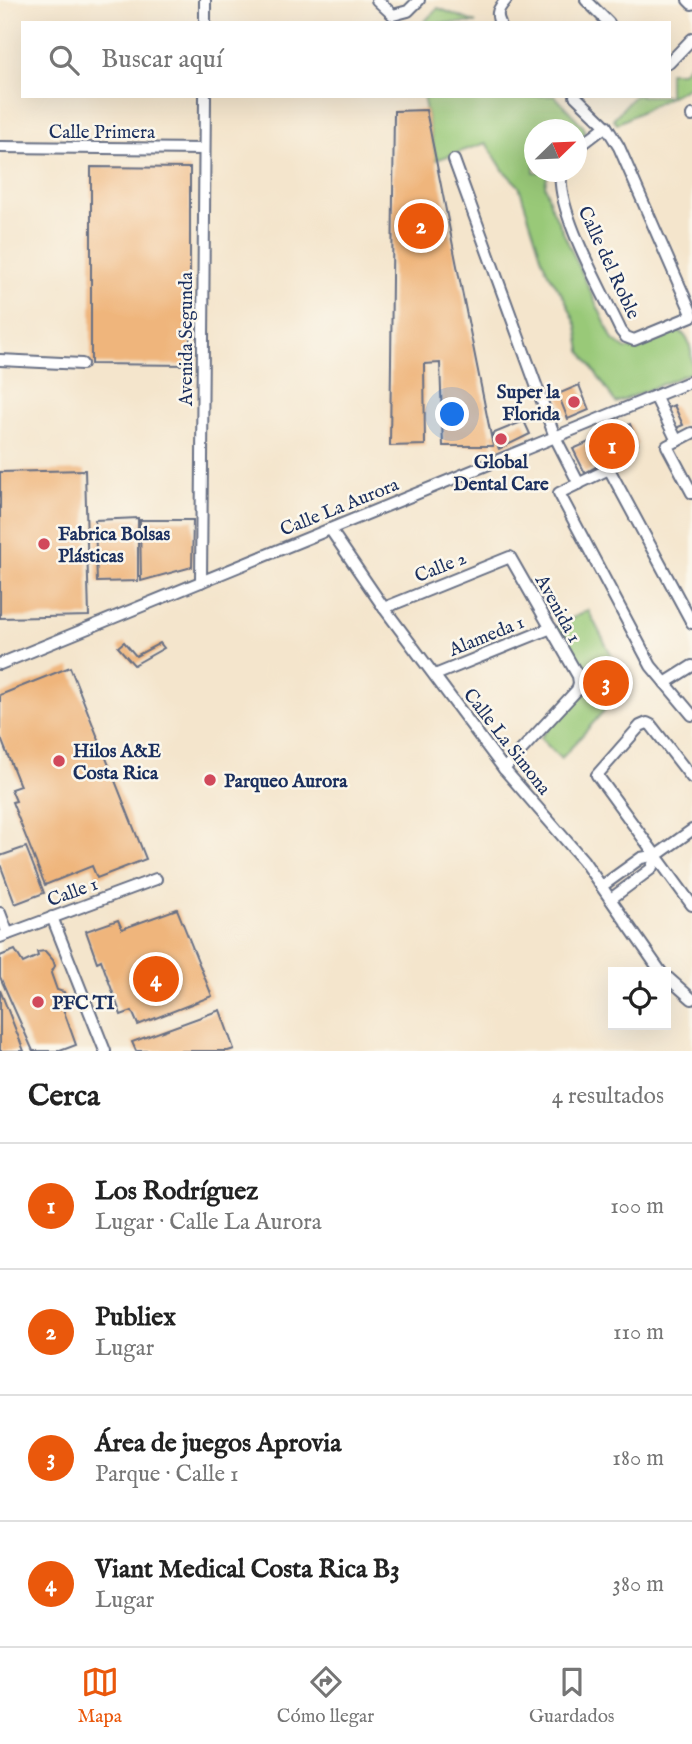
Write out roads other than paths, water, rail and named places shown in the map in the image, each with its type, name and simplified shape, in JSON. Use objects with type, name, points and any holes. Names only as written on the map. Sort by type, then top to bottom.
[{"type":"street","points":[[205,0],[205,21]]},
{"type":"street","points":[[377,0],[393,15],[408,11],[419,0]]},
{"type":"street","points":[[586,0],[608,21]]},
{"type":"street","points":[[688,0],[692,4]]},
{"type":"street","points":[[499,21],[502,4]]},
{"type":"street","points":[[671,61],[692,39]]},
{"type":"street","name":"Avenida Segunda","points":[[201,582],[205,98]]},
{"type":"street","points":[[577,98],[606,126],[619,147],[692,315]]},
{"type":"street","points":[[587,141],[606,126]]},
{"type":"street","name":"Calle Primera","points":[[0,147],[204,149]]},
{"type":"street","points":[[454,160],[555,437],[579,484]]},
{"type":"street","name":"Calle del Roble","points":[[560,182],[566,211],[626,337],[634,340],[692,315]]},
{"type":"street","points":[[0,360],[82,364]]},
{"type":"street","name":"Calle La Aurora","points":[[0,664],[692,381]]},
{"type":"street","points":[[655,396],[677,441]]},
{"type":"street","points":[[692,433],[667,446],[692,493]]},
{"type":"street","points":[[692,623],[609,469],[559,493],[651,666],[692,715]]},
{"type":"street","name":"Calle La Simona","points":[[330,529],[384,608],[504,769],[583,860],[612,898],[658,967]]},
{"type":"street","name":"Calle 2","points":[[384,608],[510,556]]},
{"type":"street","name":"Avenida 1","points":[[504,769],[577,690],[579,683],[578,676],[510,556]]},
{"type":"street","name":"Alameda 1","points":[[435,675],[551,628]]},
{"type":"street","points":[[665,683],[692,666]]},
{"type":"street","points":[[692,778],[651,724],[647,723],[640,726],[597,775],[692,905]]},
{"type":"street","points":[[602,886],[642,858],[657,855],[692,830]]},
{"type":"street","points":[[612,898],[651,869],[657,855]]},
{"type":"street","name":"Calle 1","points":[[4,936],[156,879]]},
{"type":"street","points":[[0,913],[4,936]]},
{"type":"street","points":[[52,917],[105,1051]]},
{"type":"street","points":[[671,980],[692,999]]},
{"type":"place","name":"Publiex","points":[[421,226]]},
{"type":"place","name":"Super la Florida","points":[[574,402]]},
{"type":"place","name":"Global Dental Care","points":[[501,439]]},
{"type":"place","name":"Los Rodríguez","points":[[612,446]]},
{"type":"place","name":"Fabrica Bolsas Plásticas","points":[[44,544]]},
{"type":"place","name":"Área de juegos Aprovia","points":[[606,683]]},
{"type":"place","name":"Hilos A&E Costa Rica","points":[[59,761]]},
{"type":"place","name":"Parqueo Aurora","points":[[210,780]]},
{"type":"place","name":"Viant Medical Costa Rica B3","points":[[156,979]]},
{"type":"place","name":"PFC TI","points":[[38,1002]]}]
